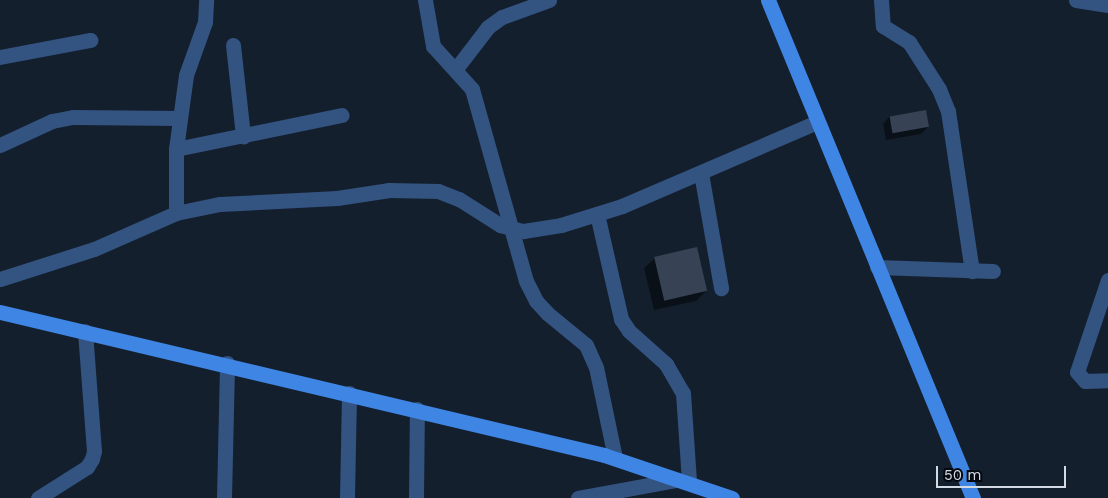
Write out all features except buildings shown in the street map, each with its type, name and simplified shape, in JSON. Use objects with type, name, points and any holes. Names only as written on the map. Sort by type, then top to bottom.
[{"type":"main road","points":[[768,0],[973,498]]},
{"type":"main road","points":[[0,312],[350,393],[615,458],[732,498]]},
{"type":"street","points":[[176,213],[176,149],[186,75],[205,22],[206,0]]},
{"type":"street","points":[[425,0],[433,46],[472,89],[526,281],[536,301],[586,345],[596,367],[615,458]]},
{"type":"street","points":[[455,70],[488,27],[502,16],[549,0]]},
{"type":"street","points":[[881,0],[883,26],[909,42],[939,89],[948,111],[972,271]]},
{"type":"street","points":[[1076,0],[1108,5]]},
{"type":"street","points":[[0,57],[90,40]]},
{"type":"street","points":[[233,45],[242,136]]},
{"type":"street","points":[[176,149],[342,114]]},
{"type":"street","points":[[0,145],[52,121],[73,117],[180,118]]},
{"type":"street","points":[[0,279],[94,249],[176,213],[220,204],[337,198],[389,190],[438,191],[523,232],[561,225],[597,214],[700,173],[817,122]]},
{"type":"street","points":[[700,173],[721,288]]},
{"type":"street","points":[[578,498],[682,481],[683,393],[666,364],[629,331],[621,319],[597,214]]},
{"type":"street","points":[[877,267],[993,271]]},
{"type":"street","points":[[1108,280],[1078,372],[1085,380],[1108,380]]},
{"type":"street","points":[[38,498],[87,467],[92,460],[94,451],[85,331]]},
{"type":"street","points":[[224,498],[227,364]]},
{"type":"street","points":[[347,498],[350,393]]},
{"type":"street","points":[[416,498],[417,409]]}]
